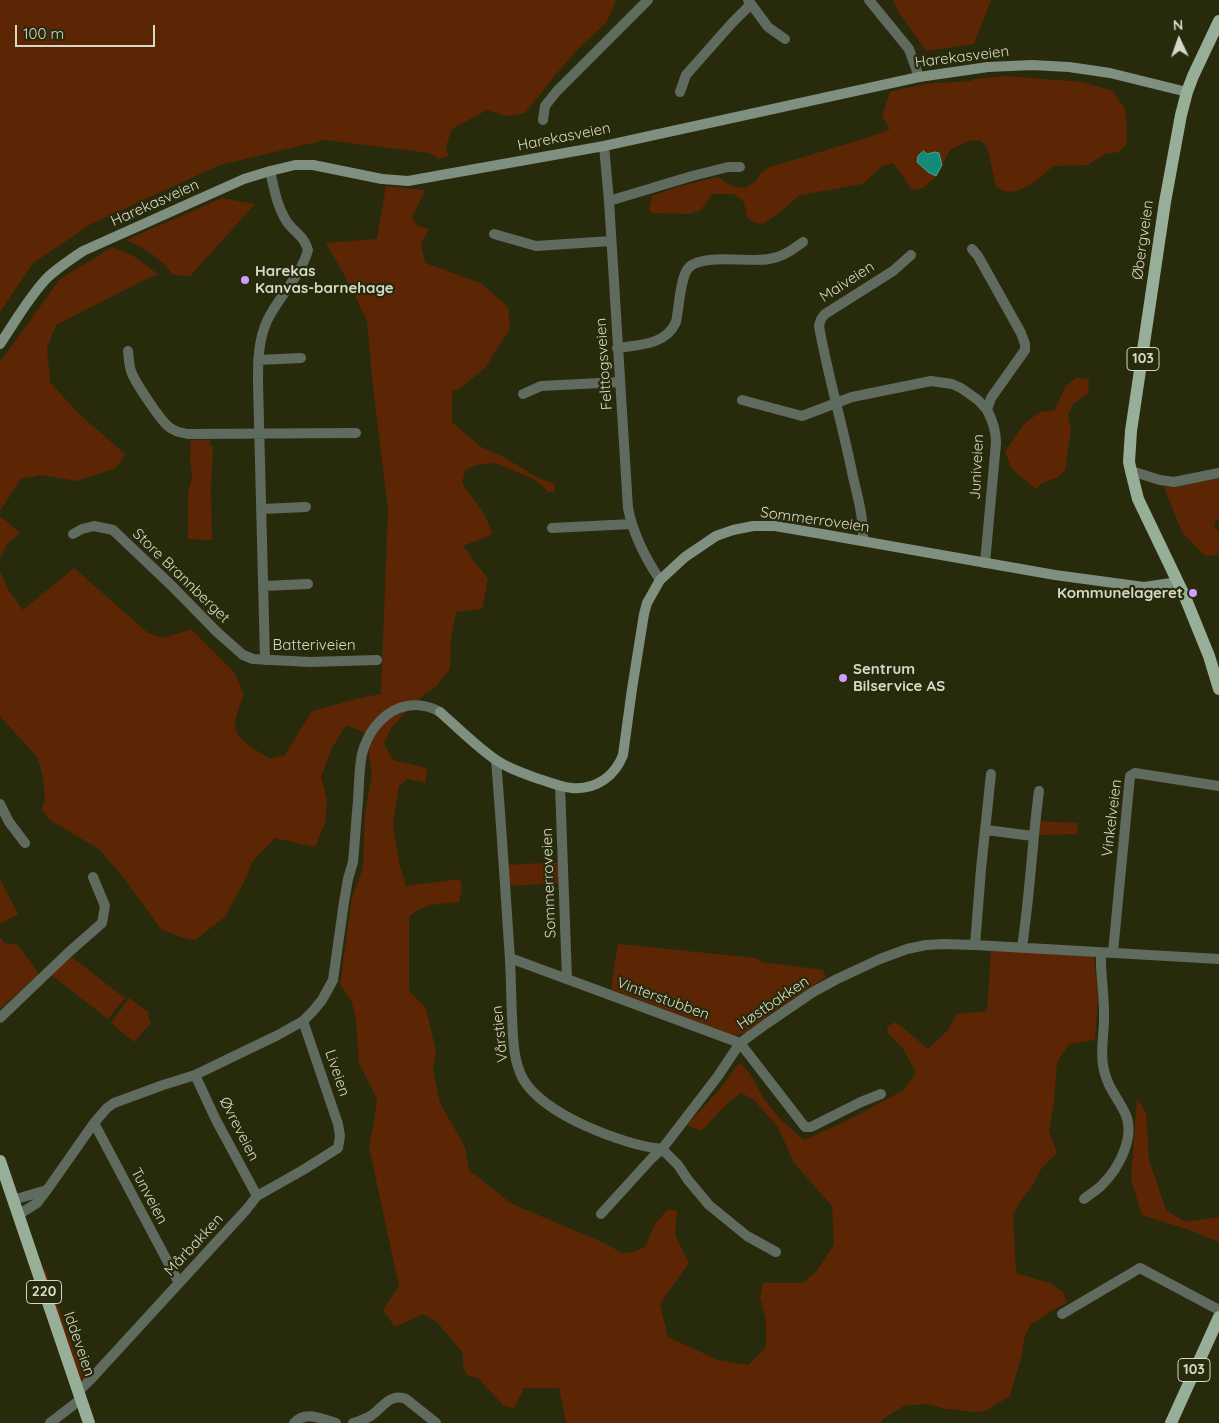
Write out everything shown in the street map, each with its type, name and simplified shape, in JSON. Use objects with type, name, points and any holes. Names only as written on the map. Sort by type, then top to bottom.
[{"type":"main road","name":"Øbergveien","points":[[1219,21],[1187,92],[1176,140],[1129,453],[1138,499],[1178,582],[1201,636],[1219,689]]},
{"type":"main road","name":"Iddeveien","points":[[0,1161],[89,1423]]},
{"type":"main road","name":"103","points":[[1171,1423],[1219,1317]]},
{"type":"street","points":[[543,120],[545,106],[557,91],[648,0]]},
{"type":"street","points":[[869,0],[910,49],[919,77]]},
{"type":"street","points":[[680,92],[686,74],[750,2],[768,27],[785,39]]},
{"type":"street","name":"Harekasveien","points":[[0,344],[48,278],[61,266],[83,251],[244,179],[295,165],[313,164],[382,178],[408,181],[604,146],[919,77],[988,67],[1032,65],[1069,67],[1110,73],[1187,92]]},
{"type":"street","name":"Felttogsveien","points":[[604,146],[609,201],[626,498],[632,524],[652,568],[660,580]]},
{"type":"street","points":[[609,201],[692,176],[740,167]]},
{"type":"street","name":"Batteriveien","points":[[270,171],[282,214],[288,224],[304,239],[308,250],[303,264],[266,321],[259,350],[265,660],[310,662],[377,660]]},
{"type":"street","points":[[494,234],[536,246],[611,241]]},
{"type":"street","points":[[617,348],[651,343],[668,335],[676,322],[684,278],[690,266],[714,259],[755,261],[770,259],[791,251],[803,242]]},
{"type":"street","points":[[742,400],[802,416],[852,397],[931,381],[952,384],[961,388],[978,400],[987,410],[991,398],[1025,350],[1025,344],[1021,333],[978,256],[972,249]]},
{"type":"street","name":"Maiveien","points":[[863,541],[864,527],[819,326],[824,314],[893,271],[911,255]]},
{"type":"street","points":[[128,351],[131,371],[140,388],[168,427],[174,430],[188,434],[356,433]]},
{"type":"street","points":[[258,360],[301,358]]},
{"type":"street","points":[[523,394],[541,386],[620,382]]},
{"type":"street","name":"Juniveien","points":[[985,562],[996,444],[996,432],[987,410]]},
{"type":"street","points":[[1131,471],[1160,480],[1174,482],[1219,473]]},
{"type":"street","points":[[262,509],[306,507]]},
{"type":"street","points":[[552,528],[632,524]]},
{"type":"street","name":"Store Brannberget","points":[[73,534],[94,526],[113,530],[237,650],[253,659],[265,660]]},
{"type":"street","name":"Sommerroveien","points":[[303,1021],[322,1000],[333,980],[345,894],[353,862],[362,754],[370,735],[383,717],[402,707],[421,706],[432,708],[440,712],[496,760],[525,774],[560,786],[572,788],[585,788],[597,784],[611,775],[620,764],[623,754],[647,603],[660,580],[685,558],[716,536],[739,528],[775,526],[1055,575],[1144,587],[1178,582]]},
{"type":"street","points":[[264,586],[308,584]]},
{"type":"street","name":"Vårstien","points":[[496,760],[510,958],[514,1047],[519,1070],[526,1084],[536,1094],[573,1120],[626,1142],[662,1149]]},
{"type":"street","name":"Vinkelveien","points":[[1113,952],[1130,776],[1134,773],[1219,786]]},
{"type":"street","points":[[975,945],[991,774]]},
{"type":"street","name":"Sommerroveien","points":[[560,786],[567,979]]},
{"type":"street","points":[[1022,947],[1026,922],[1033,836],[1040,791]]},
{"type":"street","points":[[0,804],[9,822],[25,842]]},
{"type":"street","points":[[986,830],[1033,836]]},
{"type":"street","points":[[0,1018],[102,923],[105,906],[93,876]]},
{"type":"street","name":"Høstbakken","points":[[601,1214],[662,1149],[718,1076],[740,1043],[813,992],[880,959],[907,949],[944,944],[1219,959]]},
{"type":"street","points":[[1084,1199],[1102,1186],[1118,1163],[1127,1141],[1128,1132],[1126,1115],[1108,1085],[1103,1065],[1104,1015],[1101,952]]},
{"type":"street","name":"Vinterstubben","points":[[510,958],[740,1043]]},
{"type":"street","points":[[18,1214],[38,1203],[94,1123],[114,1103],[195,1075],[264,1043],[303,1021]]},
{"type":"street","name":"Liveien","points":[[303,1021],[338,1124],[340,1136]]},
{"type":"street","points":[[740,1043],[805,1127],[811,1127],[880,1094]]},
{"type":"street","name":"Øvreveien","points":[[195,1075],[216,1120],[257,1196]]},
{"type":"street","name":"Tunveien","points":[[94,1123],[179,1283]]},
{"type":"street","name":"Mårbakken","points":[[50,1423],[79,1394],[83,1387],[257,1196],[338,1148],[340,1136]]},
{"type":"street","points":[[662,1149],[678,1165],[709,1205],[747,1236],[776,1252]]},
{"type":"street","points":[[14,1200],[47,1190]]},
{"type":"street","points":[[1062,1314],[1140,1268],[1219,1310]]},
{"type":"street","points":[[353,1423],[362,1421],[372,1415],[387,1401],[401,1397],[436,1423]]},
{"type":"street","points":[[294,1423],[306,1416],[314,1416],[336,1423]]},
{"type":"shaded area","points":[[0,0],[616,0],[607,22],[578,49],[525,113],[506,116],[487,110],[452,129],[446,146],[448,156],[439,159],[430,153],[325,140],[220,165],[91,224],[33,263],[0,312]]},
{"type":"shaded area","points":[[893,0],[991,0],[974,44],[926,51],[898,11]]},
{"type":"shaded area","points":[[1005,76],[1083,82],[1113,91],[1125,109],[1126,145],[1119,152],[1105,154],[1088,165],[1053,166],[1026,187],[1011,192],[1003,191],[996,186],[987,147],[980,140],[968,141],[950,150],[942,165],[917,162],[928,172],[936,176],[923,188],[912,190],[893,163],[882,166],[863,184],[800,195],[763,224],[753,222],[747,217],[744,202],[734,194],[712,194],[700,211],[687,214],[652,213],[649,209],[652,196],[677,187],[718,177],[731,186],[745,188],[756,181],[760,174],[770,167],[870,137],[890,129],[882,116],[890,92],[924,84],[970,81]]},
{"type":"shaded area","points":[[386,186],[425,190],[412,218],[418,226],[429,229],[421,244],[425,263],[481,283],[508,307],[510,329],[485,368],[458,390],[452,390],[452,422],[481,447],[502,456],[540,479],[554,483],[555,492],[548,492],[540,483],[531,478],[495,463],[476,465],[465,470],[462,483],[483,512],[493,534],[463,546],[488,579],[482,609],[456,612],[451,639],[450,669],[435,688],[425,693],[391,728],[384,743],[393,760],[427,768],[425,783],[407,779],[399,786],[393,825],[400,866],[406,886],[460,879],[462,888],[459,902],[426,907],[414,912],[409,917],[409,991],[426,1008],[436,1052],[433,1069],[440,1103],[465,1147],[469,1170],[512,1204],[602,1242],[622,1253],[634,1252],[645,1247],[655,1224],[668,1209],[677,1211],[675,1235],[689,1263],[660,1304],[668,1337],[718,1360],[749,1365],[766,1347],[766,1320],[760,1297],[763,1283],[802,1283],[816,1272],[834,1245],[832,1206],[794,1163],[778,1127],[753,1099],[741,1093],[730,1101],[701,1131],[687,1125],[718,1091],[739,1063],[752,1077],[772,1109],[804,1140],[842,1123],[904,1090],[916,1072],[903,1049],[887,1032],[888,1026],[896,1022],[928,1049],[947,1031],[957,1014],[987,1011],[991,950],[1094,957],[1098,998],[1095,1040],[1069,1044],[1057,1062],[1054,1102],[1049,1131],[1057,1153],[1041,1169],[1032,1187],[1013,1214],[1016,1273],[1050,1283],[1063,1292],[1067,1303],[1030,1325],[1024,1339],[1022,1354],[1010,1396],[985,1411],[975,1412],[946,1409],[926,1404],[904,1406],[883,1419],[881,1423],[566,1423],[559,1388],[524,1388],[514,1408],[504,1406],[478,1378],[467,1375],[463,1366],[463,1353],[437,1322],[423,1314],[395,1327],[383,1310],[399,1286],[369,1147],[377,1099],[359,1063],[356,1020],[352,1002],[340,984],[352,897],[363,868],[365,813],[372,775],[366,733],[346,725],[332,748],[321,777],[327,800],[325,823],[315,847],[275,838],[252,862],[247,876],[225,917],[195,940],[161,929],[123,877],[99,849],[50,820],[42,809],[45,798],[42,772],[37,757],[0,716],[0,571],[7,588],[23,610],[74,568],[148,633],[164,638],[191,629],[234,672],[244,694],[235,728],[240,738],[270,759],[285,755],[312,711],[381,694],[388,509],[367,321],[352,289],[326,243],[377,239]]},
{"type":"shaded area","points":[[222,198],[255,204],[190,276],[173,275],[152,254],[126,240]]},
{"type":"shaded area","points":[[112,247],[135,257],[159,275],[150,277],[56,325],[47,348],[50,382],[78,413],[125,454],[116,468],[77,481],[41,475],[21,479],[0,511],[0,362],[60,279]]},
{"type":"shaded area","points":[[1077,377],[1089,379],[1088,394],[1073,404],[1068,415],[1071,430],[1065,470],[1058,477],[1042,483],[1036,489],[1012,469],[1005,452],[1024,424],[1040,412],[1055,410],[1065,387]]},
{"type":"shaded area","points":[[191,440],[210,440],[210,445],[213,447],[211,487],[212,540],[188,539],[188,493],[192,477],[190,460]]},
{"type":"shaded area","points":[[1219,478],[1219,522],[1216,520],[1214,526],[1219,532],[1219,555],[1205,556],[1182,532],[1164,487],[1176,487]]},
{"type":"shaded area","points":[[0,516],[20,533],[6,545],[0,559]]},
{"type":"shaded area","points":[[1037,821],[1078,823],[1077,834],[1036,835]]},
{"type":"shaded area","points":[[559,862],[559,883],[509,886],[508,865]]},
{"type":"shaded area","points":[[0,879],[18,914],[0,924]]},
{"type":"shaded area","points":[[0,937],[4,943],[18,945],[39,974],[0,1009]]},
{"type":"shaded area","points":[[618,944],[756,958],[762,962],[823,970],[826,977],[745,1033],[734,1036],[611,989]]},
{"type":"shaded area","points":[[70,956],[125,998],[108,1019],[51,975]]},
{"type":"shaded area","points":[[129,998],[149,1013],[148,1016],[151,1023],[134,1042],[111,1023]]},
{"type":"shaded area","points":[[1137,1099],[1146,1113],[1149,1160],[1166,1210],[1185,1222],[1219,1217],[1219,1242],[1142,1215],[1131,1179]]},
{"type":"shaded area","points":[[45,1268],[76,1356],[86,1378],[83,1380],[80,1378],[43,1270]]},
{"type":"water","points":[[924,151],[927,154],[939,153],[942,165],[936,176],[928,172],[917,162],[918,156]]},
{"type":"place","name":"Harekas Kanvas-barnehage","points":[[245,280]]},
{"type":"place","name":"Kommunelageret","points":[[1193,593]]},
{"type":"place","name":"Sentrum Bilservice AS","points":[[843,678]]}]
